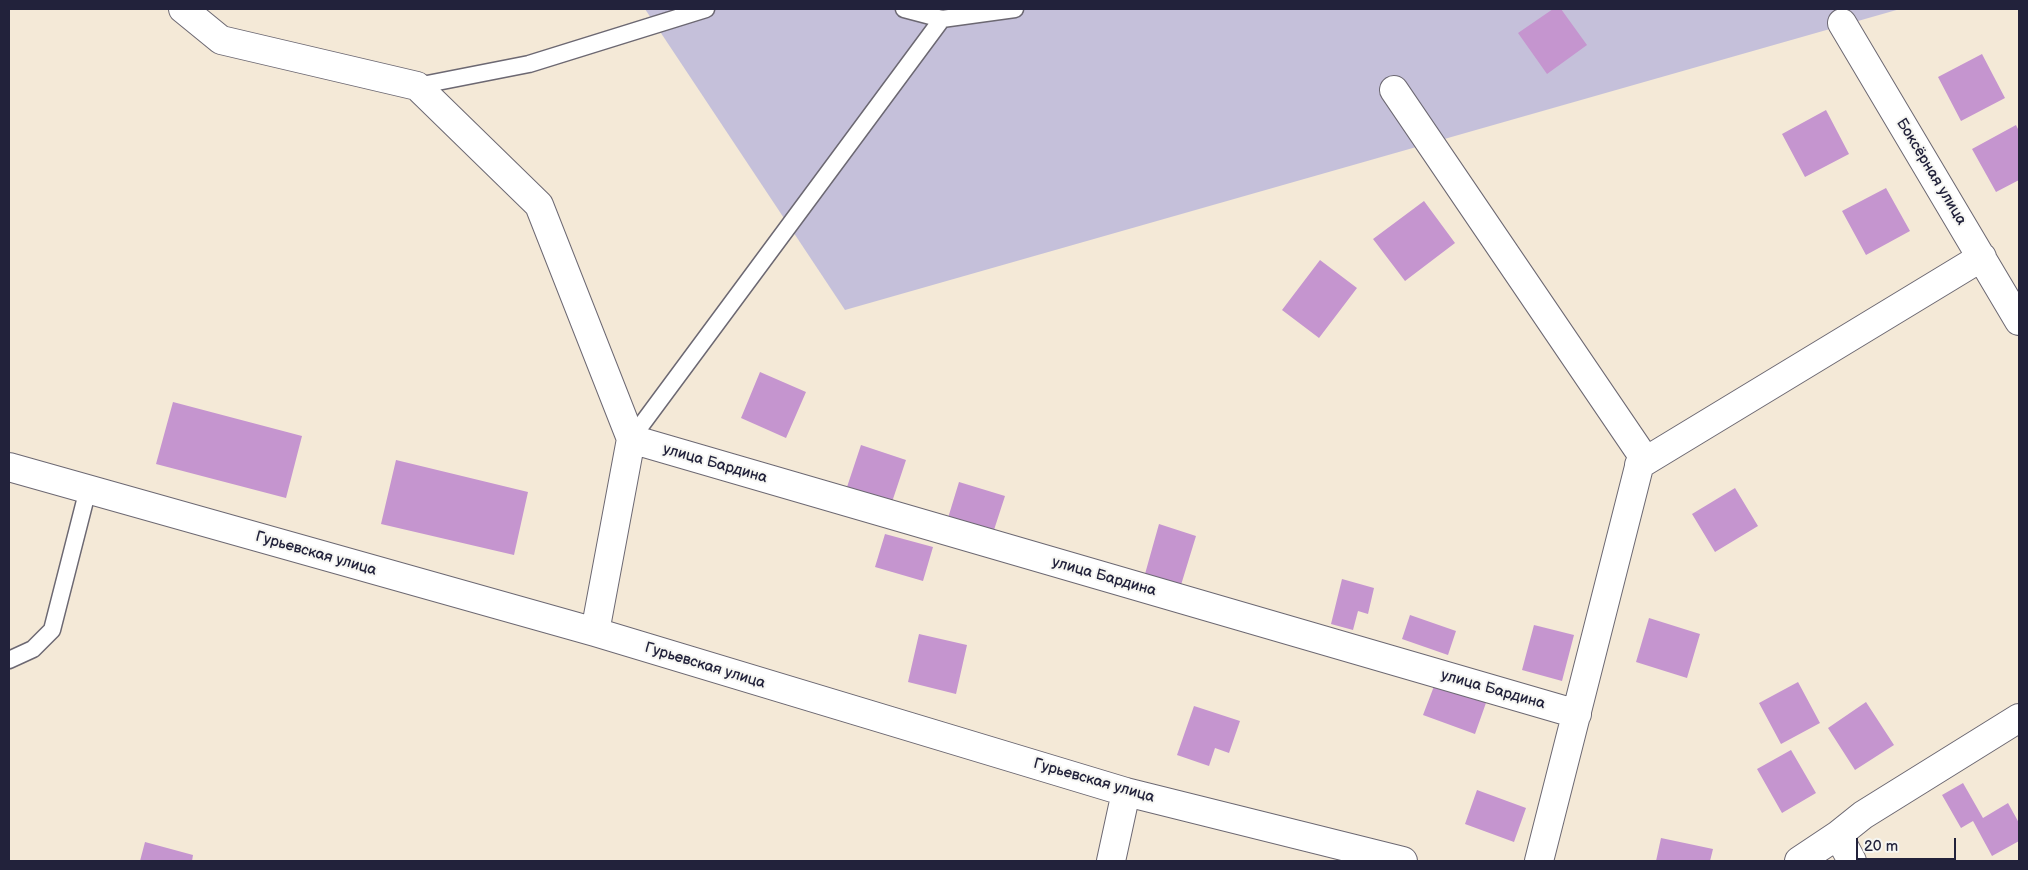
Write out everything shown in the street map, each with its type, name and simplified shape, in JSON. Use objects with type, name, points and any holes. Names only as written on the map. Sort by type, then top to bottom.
[{"type":"street","points":[[183,9],[222,40],[417,86],[539,205],[631,439],[595,632]]},
{"type":"street","name":"Боксёрная улица","points":[[1842,23],[2019,321]]},
{"type":"street","points":[[1394,90],[1642,455],[1539,861]]},
{"type":"street","points":[[1640,465],[1982,257]]},
{"type":"street","name":"улица Бардина","points":[[631,439],[1577,714]]},
{"type":"street","name":"Гурьевская улица","points":[[9,467],[595,632],[1126,792],[1403,861]]},
{"type":"street","points":[[1799,861],[1838,835],[1862,815],[2019,718]]},
{"type":"street","points":[[1111,861],[1126,792]]},
{"type":"street","points":[[1838,835],[1852,861]]},
{"type":"lane","points":[[417,86],[529,64],[706,9]]},
{"type":"lane","points":[[904,9],[942,19],[1015,9]]},
{"type":"lane","points":[[631,439],[942,19]]},
{"type":"lane","points":[[9,660],[32,649],[52,630],[88,489]]},
{"type":"shaded area","points":[[645,9],[1900,9],[845,310]]},
{"type":"building","points":[[1553,9],[1561,9],[1587,45],[1547,74],[1518,33]]},
{"type":"building","points":[[1982,54],[2005,98],[1961,121],[1938,77]]},
{"type":"building","points":[[1826,110],[1849,154],[1805,177],[1782,134]]},
{"type":"building","points":[[2016,125],[2019,131],[2019,180],[1996,192],[1972,149]]},
{"type":"building","points":[[1886,188],[1910,231],[1866,255],[1842,211]]},
{"type":"building","points":[[1424,201],[1455,243],[1405,281],[1373,239]]},
{"type":"building","points":[[1320,260],[1357,288],[1319,338],[1282,310]]},
{"type":"building","points":[[760,372],[806,392],[786,438],[741,418]]},
{"type":"building","points":[[173,402],[302,436],[286,498],[156,464]]},
{"type":"building","points":[[861,445],[906,460],[892,502],[847,487]]},
{"type":"building","points":[[396,460],[528,492],[514,555],[381,524]]},
{"type":"building","points":[[959,482],[1005,496],[993,533],[948,518]]},
{"type":"building","points":[[1735,488],[1758,526],[1715,552],[1692,514]]},
{"type":"building","points":[[1159,524],[1196,536],[1181,585],[1145,574]]},
{"type":"building","points":[[885,534],[933,547],[923,581],[875,567]]},
{"type":"building","points":[[1342,579],[1374,588],[1368,614],[1358,611],[1353,630],[1331,624]]},
{"type":"building","points":[[1410,615],[1456,631],[1448,655],[1402,639]]},
{"type":"building","points":[[1649,618],[1700,634],[1687,678],[1636,662]]},
{"type":"building","points":[[1534,625],[1574,635],[1562,681],[1522,670]]},
{"type":"building","points":[[919,634],[967,645],[956,694],[908,682]]},
{"type":"building","points":[[1436,681],[1487,700],[1475,734],[1423,715]]},
{"type":"building","points":[[1798,682],[1820,723],[1781,744],[1759,703]]},
{"type":"building","points":[[1866,702],[1894,745],[1855,770],[1828,728]]},
{"type":"building","points":[[1194,706],[1240,721],[1229,753],[1215,748],[1209,766],[1177,755]]},
{"type":"building","points":[[1791,750],[1816,793],[1782,813],[1757,769]]},
{"type":"building","points":[[1963,783],[1983,818],[2008,803],[2019,823],[2019,841],[1992,856],[1973,821],[1961,828],[1942,795]]},
{"type":"building","points":[[1477,790],[1526,808],[1514,842],[1465,824]]},
{"type":"building","points":[[1661,838],[1713,849],[1710,861],[1656,861]]},
{"type":"building","points":[[145,842],[193,855],[192,861],[140,861]]}]
